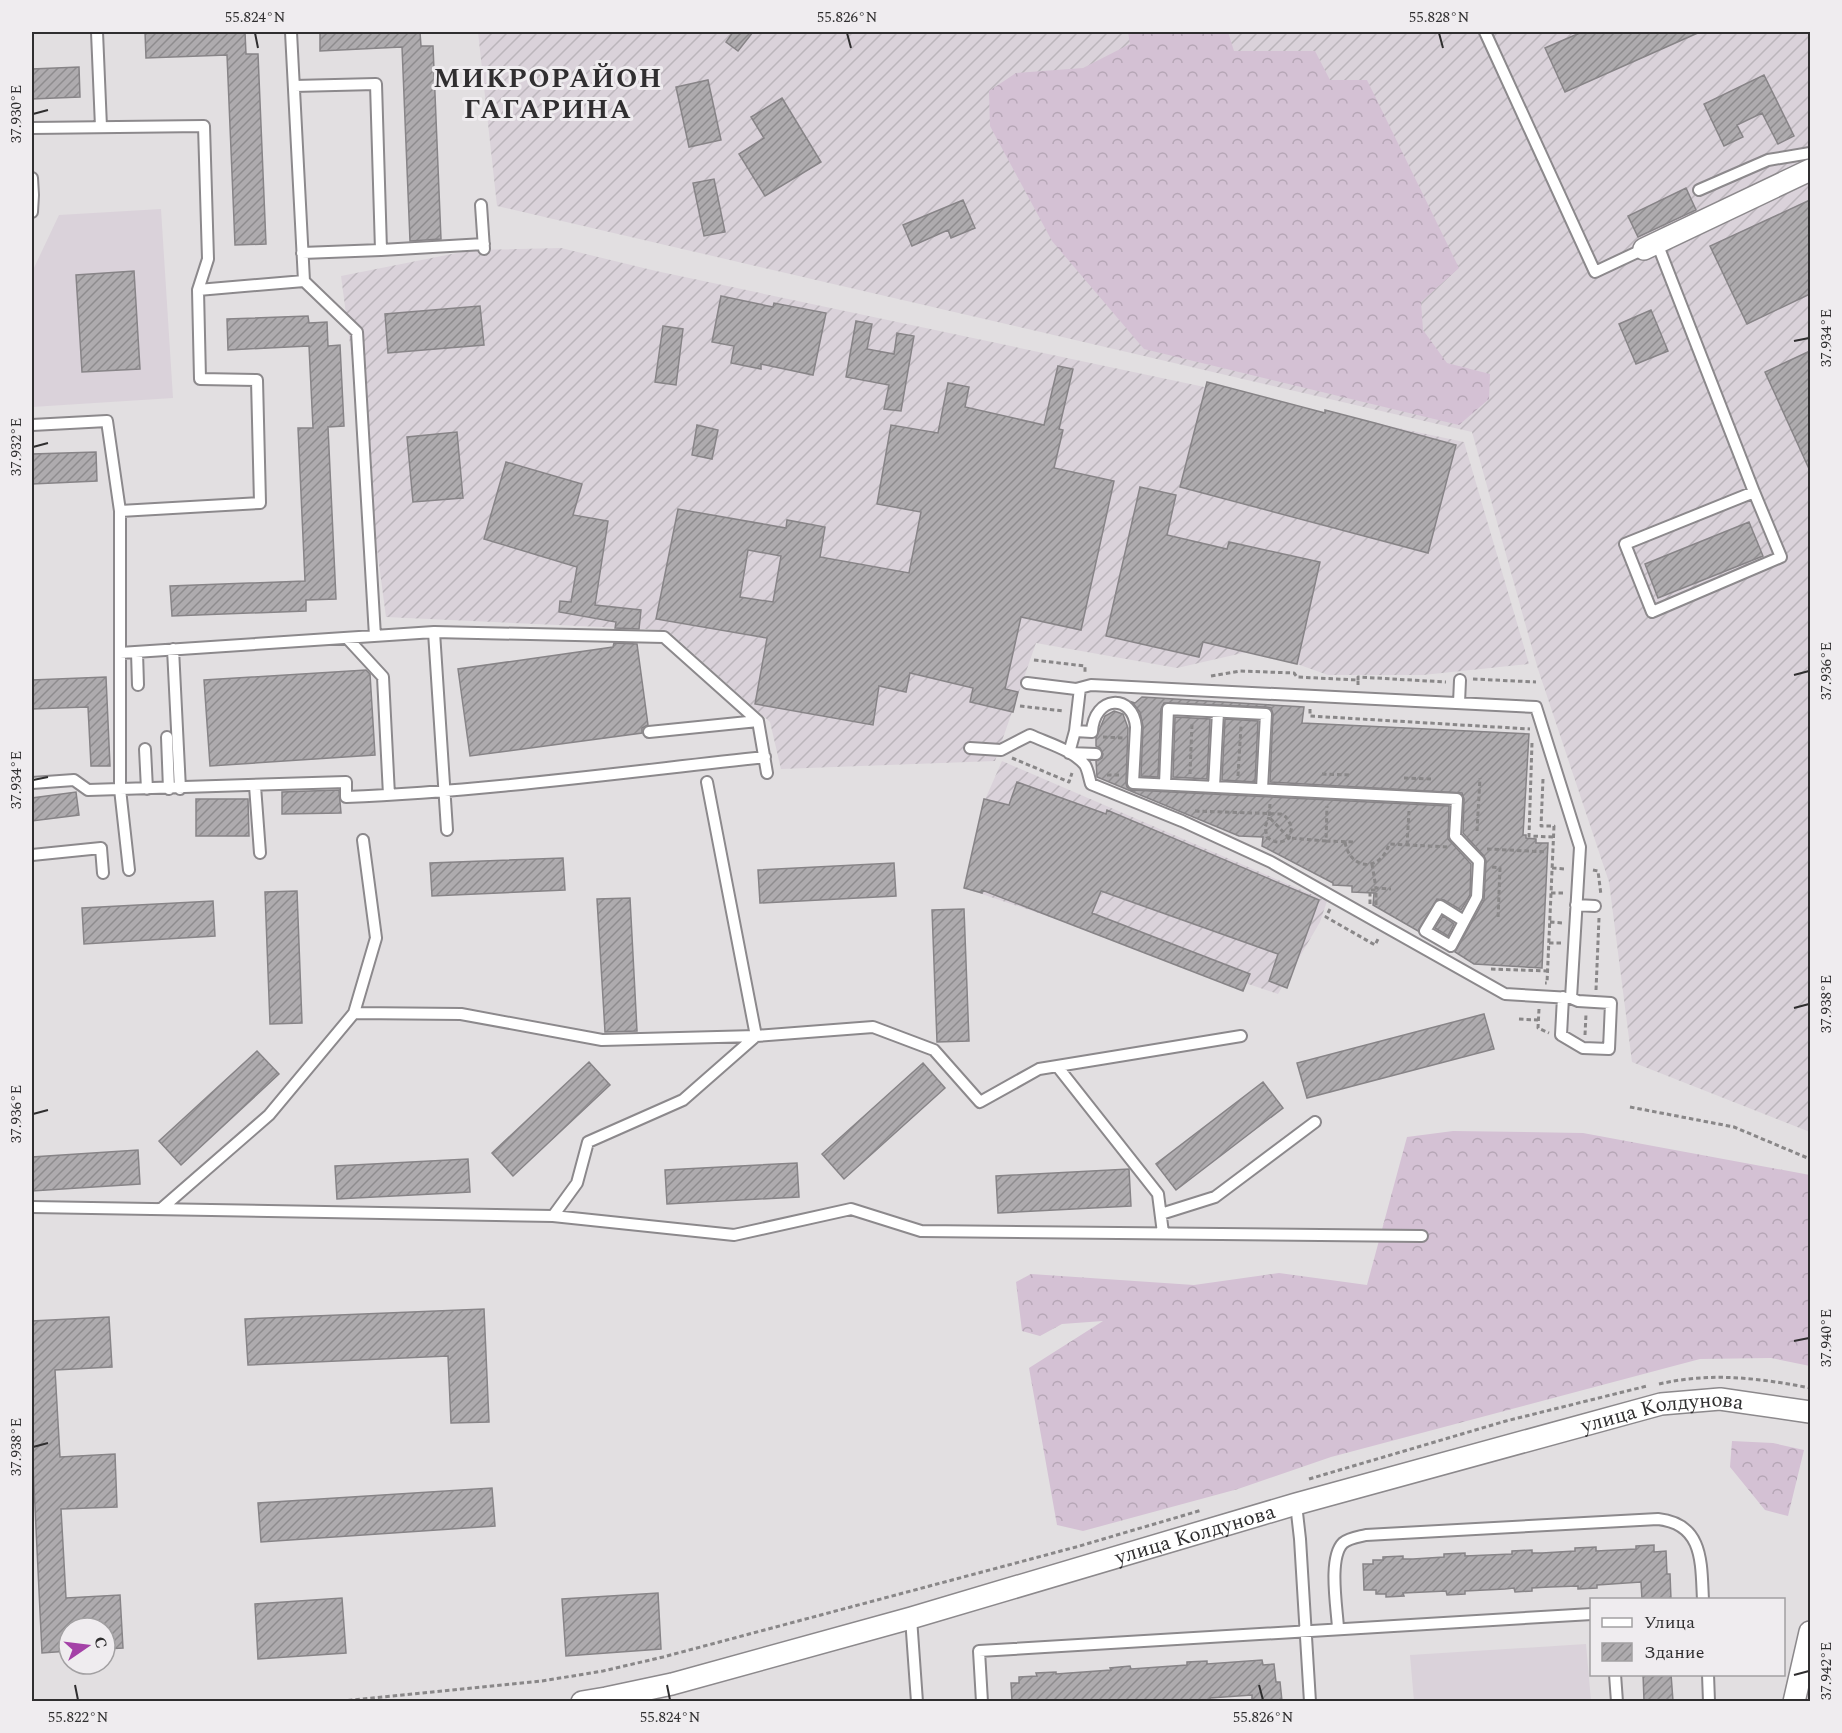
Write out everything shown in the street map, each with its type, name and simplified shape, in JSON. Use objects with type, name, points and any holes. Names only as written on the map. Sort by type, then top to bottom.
[{"type":"street","points":[[1650,246],[1810,170]]},
{"type":"street","name":"улица Колдунова","points":[[582,1701],[672,1693],[911,1618],[1296,1504],[1661,1404],[1720,1399],[1810,1412]]},
{"type":"street","points":[[1794,1701],[1810,1632]]},
{"type":"lane","points":[[97,32],[100,127]]},
{"type":"lane","points":[[291,32],[304,281],[357,332],[375,636]]},
{"type":"lane","points":[[1485,32],[1594,272],[1650,246],[1754,492],[1781,557],[1652,612],[1624,544],[1754,492]]},
{"type":"lane","points":[[294,86],[376,84],[381,250]]},
{"type":"lane","points":[[32,128],[204,126],[208,259],[198,290],[200,379],[257,380],[260,503],[120,511]]},
{"type":"lane","points":[[1699,190],[1768,160],[1810,153]]},
{"type":"lane","points":[[32,178],[32,212]]},
{"type":"lane","points":[[302,253],[484,247],[481,205]]},
{"type":"lane","points":[[198,290],[304,281]]},
{"type":"lane","points":[[32,425],[107,422],[120,511],[120,789],[129,870]]},
{"type":"lane","points":[[434,632],[447,830]]},
{"type":"lane","points":[[120,653],[434,632],[664,637],[758,721],[768,773]]},
{"type":"lane","points":[[347,638],[383,677],[389,795]]},
{"type":"lane","points":[[173,649],[175,789]]},
{"type":"lane","points":[[137,652],[138,685]]},
{"type":"lane","points":[[1459,703],[1460,680]]},
{"type":"lane","points":[[1028,683],[1076,689],[1082,683]]},
{"type":"lane","points":[[970,748],[1001,750],[1030,735],[1069,753],[1086,766],[1090,784],[1182,821],[1271,862],[1505,994],[1567,997],[1578,1001],[1611,1003],[1609,1049],[1585,1048],[1561,1035],[1567,997],[1580,847],[1536,707],[1082,683]]},
{"type":"lane","points":[[1069,753],[1075,731],[1082,683]]},
{"type":"lane","points":[[1075,731],[1092,732],[1094,717],[1108,704],[1122,704],[1128,708],[1136,727],[1133,783],[1456,800],[1455,836],[1479,861],[1477,897],[1464,921]]},
{"type":"lane","points":[[1165,784],[1168,709],[1193,710],[1266,714],[1267,789]]},
{"type":"lane","points":[[1214,787],[1218,712]]},
{"type":"lane","points":[[649,732],[758,721]]},
{"type":"lane","points":[[167,737],[175,789]]},
{"type":"lane","points":[[145,749],[147,789]]},
{"type":"lane","points":[[1069,753],[1099,750]]},
{"type":"lane","points":[[32,783],[74,780],[88,790],[346,782],[346,796],[389,795],[765,757]]},
{"type":"lane","points":[[707,782],[756,1036]]},
{"type":"lane","points":[[255,786],[260,853]]},
{"type":"lane","points":[[161,1209],[269,1115],[354,1013],[376,938],[363,840]]},
{"type":"lane","points":[[32,855],[101,848],[103,873]]},
{"type":"lane","points":[[1576,905],[1595,906]]},
{"type":"lane","points":[[354,1013],[461,1014],[602,1040],[756,1036],[873,1027],[934,1050],[980,1102],[1039,1069],[1241,1036]]},
{"type":"lane","points":[[553,1216],[577,1183],[588,1142],[683,1100],[756,1036]]},
{"type":"lane","points":[[1057,1066],[1158,1194],[1163,1233]]},
{"type":"lane","points":[[1161,1214],[1215,1197],[1316,1122]]},
{"type":"lane","points":[[32,1206],[553,1216],[734,1235],[851,1209],[921,1231],[1422,1236]]},
{"type":"lane","points":[[1296,1504],[1310,1701]]},
{"type":"lane","points":[[1338,1628],[1335,1556],[1344,1542],[1365,1535],[1668,1520],[1687,1530],[1694,1539],[1701,1564],[1703,1598]]},
{"type":"lane","points":[[982,1701],[979,1651],[1590,1614]]},
{"type":"lane","points":[[911,1618],[917,1701]]},
{"type":"lane","points":[[1615,1676],[1617,1701]]},
{"type":"lane","points":[[1708,1676],[1709,1701]]},
{"type":"path","points":[[1034,660],[1085,666],[1082,683]]},
{"type":"path","points":[[1020,705],[1071,712]]},
{"type":"path","points":[[1311,705],[1310,716],[1533,729]]},
{"type":"path","points":[[1193,710],[1191,811],[1270,816],[1281,814],[1290,821],[1293,827],[1289,838]]},
{"type":"path","points":[[1238,788],[1242,713]]},
{"type":"path","points":[[1099,750],[1102,737],[1127,738]]},
{"type":"path","points":[[1538,750],[1534,740],[1529,836],[1554,837]]},
{"type":"path","points":[[1002,754],[1069,782],[1074,768]]},
{"type":"path","points":[[1544,770],[1541,826],[1554,826],[1554,837],[1547,983],[1540,983],[1538,1028],[1551,1034],[1561,1035]]},
{"type":"path","points":[[1100,774],[1133,775]]},
{"type":"path","points":[[1322,774],[1350,775]]},
{"type":"path","points":[[1404,778],[1432,779]]},
{"type":"path","points":[[1477,831],[1480,778]]},
{"type":"path","points":[[1267,789],[1270,816],[1265,827],[1267,837],[1276,842],[1289,838],[1353,842]]},
{"type":"path","points":[[1326,841],[1328,793]]},
{"type":"path","points":[[1407,845],[1410,797]]},
{"type":"path","points":[[1270,816],[1289,838]]},
{"type":"path","points":[[1345,842],[1350,857],[1357,862],[1372,864],[1384,857],[1389,844],[1548,852]]},
{"type":"path","points":[[1372,864],[1376,905]]},
{"type":"path","points":[[1478,866],[1500,868],[1498,919]]},
{"type":"path","points":[[1370,898],[1370,890],[1391,889]]},
{"type":"path","points":[[1489,969],[1547,971]]},
{"type":"path","points":[[1585,1048],[1587,1002]]},
{"type":"path","points":[[1519,1019],[1538,1020]]},
{"type":"path","points":[[1630,1107],[1734,1127],[1810,1159]]},
{"type":"path","points":[[1300,1481],[1506,1422],[1674,1380],[1730,1376],[1810,1388]]},
{"type":"path","points":[[333,1701],[542,1681],[603,1671],[1061,1551],[1210,1508]]},
{"type":"shaded area","points":[[478,32],[1810,32],[1810,1132],[1632,1062],[1609,882],[1537,666],[1472,432],[497,206]]},
{"type":"shaded area","points":[[161,209],[173,398],[32,407],[32,272],[59,215]]},
{"type":"shaded area","points":[[561,248],[656,271],[1464,442],[1529,664],[1423,675],[1328,675],[1297,664],[1247,652],[1177,668],[1036,643],[995,761],[781,769],[770,722],[667,630],[386,617],[341,276],[472,250]]},
{"type":"shaded area","points":[[1002,761],[1327,901],[1320,922],[1278,994],[964,888],[984,802]]},
{"type":"shaded area","points":[[1586,1644],[1591,1701],[1414,1701],[1410,1655]]},
{"type":"green space","points":[[1128,32],[1228,32],[1234,51],[1315,51],[1330,80],[1367,80],[1459,268],[1421,302],[1423,330],[1447,363],[1490,374],[1489,399],[1459,425],[1144,349],[1052,241],[990,126],[989,91],[1016,73],[1083,68],[1130,44]]},
{"type":"green space","points":[[1453,1131],[1583,1133],[1810,1175],[1810,1366],[1771,1358],[1700,1359],[1331,1457],[1238,1489],[1083,1531],[1057,1525],[1029,1368],[1103,1321],[1062,1324],[1040,1336],[1022,1331],[1016,1282],[1031,1274],[1194,1285],[1279,1273],[1367,1285],[1407,1137]]},
{"type":"green space","points":[[1732,1441],[1773,1443],[1804,1450],[1788,1516],[1765,1510],[1730,1467]]},
{"type":"building","points":[[145,32],[245,32],[246,54],[258,54],[266,244],[235,245],[227,55],[146,58]]},
{"type":"building","points":[[320,32],[420,32],[421,46],[433,46],[441,239],[410,241],[402,47],[320,51]]},
{"type":"building","points":[[733,32],[753,32],[738,51],[726,42]]},
{"type":"building","points":[[1582,32],[1700,32],[1565,92],[1545,48]]},
{"type":"building","points":[[79,67],[80,97],[32,99],[32,69]]},
{"type":"building","points":[[1764,75],[1794,136],[1778,144],[1762,113],[1737,125],[1743,137],[1724,146],[1704,104]]},
{"type":"building","points":[[708,80],[721,140],[689,147],[676,87]]},
{"type":"building","points":[[782,98],[821,162],[765,196],[739,154],[764,138],[751,117]]},
{"type":"building","points":[[714,179],[725,232],[704,236],[693,183]]},
{"type":"building","points":[[1686,188],[1696,210],[1638,237],[1628,216]]},
{"type":"building","points":[[963,200],[975,228],[951,238],[948,230],[912,246],[903,225]]},
{"type":"building","points":[[1810,200],[1810,294],[1747,324],[1710,246]]},
{"type":"building","points":[[134,271],[140,369],[82,372],[76,275]]},
{"type":"building","points":[[721,296],[773,307],[774,303],[826,313],[813,375],[761,364],[761,369],[731,363],[734,346],[712,342]]},
{"type":"building","points":[[480,306],[484,345],[388,353],[385,314]]},
{"type":"building","points":[[1651,310],[1668,351],[1636,364],[1619,324]]},
{"type":"building","points":[[308,316],[309,323],[327,322],[328,346],[340,345],[344,426],[328,427],[336,599],[306,600],[306,611],[172,616],[170,586],[305,581],[298,428],[313,428],[309,346],[228,350],[227,319]]},
{"type":"building","points":[[856,321],[872,324],[867,349],[894,354],[897,333],[914,336],[901,411],[884,409],[889,385],[846,377]]},
{"type":"building","points":[[663,326],[683,329],[676,385],[655,382]]},
{"type":"building","points":[[1810,351],[1810,471],[1765,372]]},
{"type":"building","points":[[1058,366],[1073,369],[1059,429],[1063,430],[1054,468],[1114,481],[1081,630],[1021,617],[1005,689],[1018,692],[1013,712],[970,702],[973,688],[910,673],[906,692],[879,686],[873,725],[755,704],[767,638],[656,619],[678,509],[786,528],[787,520],[825,527],[820,557],[909,573],[921,512],[877,504],[891,425],[938,433],[948,383],[969,387],[965,407],[1044,425]],"holes":[[[748,550],[781,556],[773,602],[740,597]]]},
{"type":"building","points":[[1207,382],[1456,445],[1428,553],[1180,487]]},
{"type":"building","points":[[697,425],[718,430],[712,459],[692,455]]},
{"type":"building","points":[[457,432],[463,498],[413,502],[407,437]]},
{"type":"building","points":[[96,452],[97,481],[32,484],[32,454]]},
{"type":"building","points":[[506,462],[582,484],[573,515],[608,521],[595,605],[641,610],[639,629],[615,628],[616,622],[559,612],[560,601],[571,602],[577,567],[484,539]]},
{"type":"building","points":[[1140,487],[1176,495],[1167,535],[1227,549],[1229,542],[1320,562],[1297,664],[1203,642],[1199,657],[1106,636]]},
{"type":"building","points":[[1749,522],[1763,556],[1658,598],[1645,564]]},
{"type":"building","points":[[614,643],[637,644],[648,725],[642,728],[642,733],[470,756],[458,669],[613,647]]},
{"type":"building","points":[[366,670],[370,674],[375,755],[210,766],[204,680]]},
{"type":"building","points":[[106,677],[110,766],[91,766],[88,707],[32,709],[32,680]]},
{"type":"building","points":[[1142,697],[1304,707],[1302,723],[1529,734],[1523,835],[1526,835],[1526,838],[1536,839],[1536,843],[1548,843],[1542,968],[1474,964],[1455,952],[1484,900],[1486,861],[1463,833],[1464,799],[1462,793],[1270,782],[1273,714],[1271,708],[1266,707],[1164,703],[1161,709],[1158,777],[1141,776],[1143,726],[1140,712],[1132,702],[1135,703]]},
{"type":"building","points":[[1114,711],[1123,714],[1128,728],[1126,783],[1127,787],[1132,790],[1449,806],[1448,839],[1471,864],[1470,895],[1461,910],[1444,900],[1437,899],[1418,931],[1373,905],[1374,893],[1352,892],[1352,886],[1333,885],[1262,846],[1263,837],[1239,836],[1097,777],[1096,761],[1102,758],[1103,754],[1096,746],[1096,738],[1105,716]]},
{"type":"building","points":[[1175,717],[1210,719],[1207,779],[1173,777]]},
{"type":"building","points":[[1225,719],[1258,721],[1255,782],[1222,780]]},
{"type":"building","points":[[1017,782],[1106,814],[1107,810],[1319,900],[1287,988],[1269,981],[1278,954],[1101,891],[1092,913],[1250,974],[1243,991],[982,890],[982,893],[964,888],[984,799],[1009,805]]},
{"type":"building","points":[[339,790],[341,813],[282,814],[282,792]]},
{"type":"building","points":[[76,792],[79,815],[32,821],[32,798]]},
{"type":"building","points":[[196,799],[248,799],[249,836],[196,836]]},
{"type":"building","points":[[563,858],[565,890],[432,896],[430,863]]},
{"type":"building","points":[[894,863],[896,896],[760,903],[758,870]]},
{"type":"building","points":[[297,891],[302,1023],[270,1024],[265,892]]},
{"type":"building","points":[[630,898],[637,1031],[605,1032],[597,899]]},
{"type":"building","points":[[213,901],[215,936],[84,944],[82,908]]},
{"type":"building","points":[[964,909],[969,1041],[937,1042],[932,910]]},
{"type":"building","points":[[1443,916],[1454,924],[1448,936],[1435,928]]},
{"type":"building","points":[[1484,1014],[1494,1049],[1307,1098],[1297,1063]]},
{"type":"building","points":[[257,1051],[279,1074],[181,1165],[159,1141]]},
{"type":"building","points":[[589,1062],[610,1085],[513,1176],[492,1153]]},
{"type":"building","points":[[923,1063],[945,1088],[844,1179],[822,1154]]},
{"type":"building","points":[[1263,1082],[1283,1108],[1176,1190],[1156,1164]]},
{"type":"building","points":[[138,1150],[140,1184],[32,1191],[32,1157]]},
{"type":"building","points":[[468,1159],[470,1192],[337,1199],[335,1166]]},
{"type":"building","points":[[797,1163],[799,1197],[667,1204],[665,1170]]},
{"type":"building","points":[[1129,1169],[1131,1206],[998,1213],[996,1176]]},
{"type":"building","points":[[484,1309],[489,1422],[451,1423],[448,1356],[248,1365],[245,1319]]},
{"type":"building","points":[[109,1317],[112,1367],[55,1370],[60,1457],[115,1454],[117,1507],[61,1509],[66,1598],[120,1595],[123,1648],[117,1648],[117,1616],[57,1616],[57,1652],[42,1653],[32,1445],[32,1321]]},
{"type":"building","points":[[492,1488],[495,1526],[261,1542],[258,1503]]},
{"type":"building","points":[[1654,1545],[1654,1552],[1666,1551],[1671,1598],[1642,1598],[1641,1582],[1597,1585],[1597,1588],[1550,1587],[1515,1592],[1514,1588],[1465,1591],[1465,1594],[1447,1595],[1446,1591],[1403,1593],[1404,1596],[1386,1597],[1386,1594],[1376,1594],[1376,1590],[1364,1590],[1363,1564],[1373,1564],[1373,1560],[1383,1560],[1383,1557],[1403,1556],[1403,1559],[1413,1559],[1444,1557],[1444,1554],[1465,1553],[1465,1556],[1512,1554],[1512,1551],[1532,1550],[1532,1553],[1542,1553],[1596,1547],[1596,1551],[1636,1549],[1636,1546]]},
{"type":"building","points":[[658,1593],[661,1649],[566,1656],[562,1599]]},
{"type":"building","points":[[342,1598],[346,1653],[258,1659],[255,1604]]},
{"type":"building","points":[[1262,1660],[1263,1665],[1274,1664],[1276,1682],[1280,1682],[1282,1701],[1252,1701],[1252,1695],[1210,1698],[1210,1701],[1012,1701],[1011,1683],[1019,1683],[1019,1677],[1037,1676],[1036,1673],[1056,1672],[1056,1674],[1111,1670],[1110,1668],[1130,1666],[1131,1669],[1187,1665],[1187,1662],[1207,1661],[1207,1664]]},
{"type":"building","points":[[1643,1676],[1671,1676],[1673,1701],[1644,1701]]},
{"type":"district","name":"МИКРОРАЙОН ГАГАРИНА","points":[[548,94]]}]
